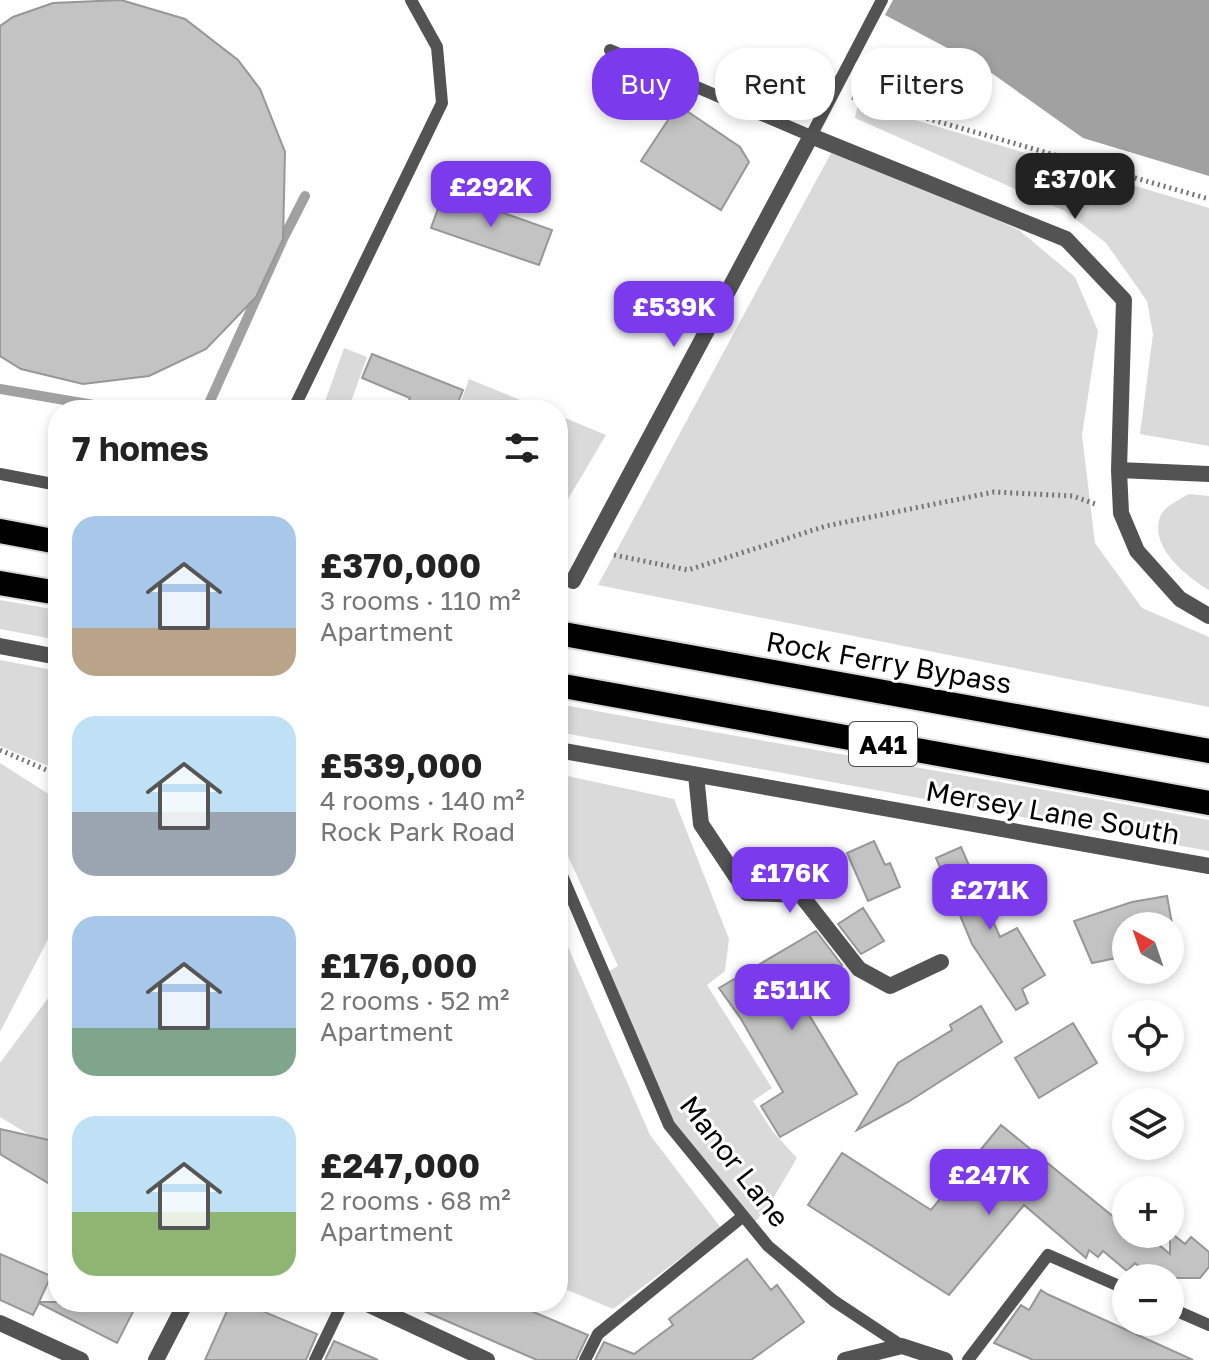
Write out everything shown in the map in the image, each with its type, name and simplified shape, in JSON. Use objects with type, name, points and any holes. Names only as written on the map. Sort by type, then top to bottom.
[{"type":"highway","points":[[0,531],[48,540]]},
{"type":"highway","points":[[0,583],[48,591]]},
{"type":"highway","name":"Rock Ferry Bypass","points":[[568,635],[1209,751]]},
{"type":"highway","name":"A41","points":[[568,687],[1209,803]]},
{"type":"street","points":[[573,581],[811,136],[1066,239],[1124,300],[1119,470],[1121,513],[1137,551],[1180,599],[1209,616]]},
{"type":"street","points":[[1119,470],[1209,474]]},
{"type":"street","points":[[0,646],[48,655]]},
{"type":"street","name":"Mersey Lane South","points":[[568,752],[1209,866]]},
{"type":"street","points":[[696,775],[701,824],[747,893],[801,895],[859,969],[890,986],[941,962]]},
{"type":"street","points":[[156,1360],[181,1312]]},
{"type":"street","points":[[384,1312],[487,1360]]},
{"type":"street","points":[[0,1323],[81,1360]]},
{"type":"street","points":[[845,1360],[902,1346],[945,1360]]},
{"type":"lane","points":[[298,400],[442,103],[437,47],[411,0]]},
{"type":"lane","points":[[835,92],[882,0]]},
{"type":"lane","points":[[699,88],[811,136],[820,120]]},
{"type":"lane","points":[[0,474],[48,483]]},
{"type":"lane","name":"Manor Lane","points":[[568,889],[669,1125],[768,1246],[834,1301],[902,1346]]},
{"type":"lane","points":[[585,1360],[598,1334],[742,1217]]},
{"type":"lane","points":[[968,1360],[1048,1255],[1112,1283]]},
{"type":"lane","points":[[315,1360],[338,1312]]},
{"type":"lane","points":[[1184,1314],[1209,1325]]},
{"type":"path","points":[[835,92],[1209,199]]},
{"type":"path","points":[[589,550],[688,570],[826,526],[994,492],[1073,496],[1121,513]]},
{"type":"path","points":[[0,750],[48,771]]},
{"type":"shaded area","points":[[893,0],[1209,0],[1209,176],[1083,138],[992,73],[992,48],[947,48],[885,15]]},
{"type":"shaded area","points":[[860,120],[915,120],[1209,208],[1209,446],[1140,434],[1153,334],[1147,301],[1106,243],[1065,211]]},
{"type":"shaded area","points":[[831,153],[913,182],[1019,230],[1075,277],[1098,331],[1082,435],[1095,543],[1142,608],[1209,637],[1209,707],[598,585]]},
{"type":"shaded area","points":[[344,348],[367,357],[352,400],[326,400]]},
{"type":"shaded area","points":[[469,379],[520,400],[462,400]]},
{"type":"shaded area","points":[[568,419],[606,435],[568,499]]},
{"type":"shaded area","points":[[1189,494],[1209,496],[1209,590],[1172,560],[1160,539],[1158,528],[1162,513]]},
{"type":"shaded area","points":[[0,600],[48,608],[48,638],[0,629]]},
{"type":"shaded area","points":[[0,660],[48,669],[48,766],[0,746]]},
{"type":"shaded area","points":[[568,706],[1209,820],[1209,851],[568,734]]},
{"type":"shaded area","points":[[0,763],[48,794],[48,939],[0,1032]]},
{"type":"shaded area","points":[[568,776],[674,799],[729,939],[725,971],[707,985],[772,1088],[753,1101],[773,1132],[797,1158],[755,1222],[673,1121],[609,971],[618,966],[568,856]]},
{"type":"shaded area","points":[[568,947],[650,1135],[721,1228],[613,1309],[568,1290]]},
{"type":"shaded area","points":[[48,998],[48,1146],[0,1117],[0,1063]]},
{"type":"building","points":[[121,0],[185,19],[238,60],[260,89],[285,152],[283,239],[256,297],[206,349],[149,376],[83,384],[21,369],[0,356],[0,26],[13,17],[53,3]]},
{"type":"building","points":[[699,119],[740,147],[749,162],[721,210],[641,161],[668,120]]},
{"type":"building","points":[[444,192],[552,230],[539,265],[431,228]]},
{"type":"building","points":[[372,354],[463,390],[459,400],[409,400],[362,378]]},
{"type":"building","points":[[874,841],[885,865],[890,863],[900,887],[868,901],[847,853]]},
{"type":"building","points":[[961,847],[1000,937],[1017,928],[1045,975],[1022,989],[1028,1003],[1016,1010],[972,944],[936,858]]},
{"type":"building","points":[[1167,896],[1170,912],[1112,912],[1112,959],[1092,963],[1074,921],[1132,902]]},
{"type":"building","points":[[863,908],[884,941],[861,954],[838,924]]},
{"type":"building","points":[[816,931],[842,965],[838,968],[840,971],[797,995],[857,1094],[780,1137],[761,1106],[783,1092],[741,1019],[719,988]]},
{"type":"building","points":[[981,1006],[1002,1042],[908,1102],[857,1130],[898,1063],[952,1030],[950,1025]]},
{"type":"building","points":[[1073,1023],[1097,1063],[1039,1098],[1015,1058]]},
{"type":"building","points":[[1001,1125],[1112,1216],[1112,1248],[1163,1248],[1170,1254],[1170,1248],[1184,1248],[1184,1243],[1191,1237],[1209,1252],[1209,1267],[1200,1278],[1184,1278],[1184,1264],[1119,1264],[1103,1251],[1098,1257],[1089,1250],[1086,1258],[1024,1205],[949,1295],[808,1205],[842,1153],[931,1210]]},
{"type":"building","points":[[0,1129],[48,1140],[48,1183],[0,1154]]},
{"type":"building","points":[[0,1254],[48,1275],[48,1282],[39,1302],[48,1302],[48,1308],[39,1303],[33,1315],[0,1300]]},
{"type":"building","points":[[747,1259],[771,1290],[777,1285],[804,1322],[751,1360],[595,1360],[604,1342],[634,1354],[673,1325],[669,1319]]},
{"type":"building","points":[[1041,1290],[1112,1323],[1112,1336],[1140,1336],[1193,1360],[1033,1360],[994,1343],[1021,1305],[1029,1310]]},
{"type":"building","points":[[57,1312],[133,1312],[117,1343]]},
{"type":"building","points":[[227,1312],[265,1312],[317,1334],[306,1360],[205,1360]]},
{"type":"building","points":[[426,1312],[534,1312],[588,1335],[576,1360],[537,1360]]},
{"type":"building","points":[[334,1341],[378,1360],[325,1360]]},
{"type":"waterway","points":[[211,400],[305,196]]},
{"type":"waterway","points":[[0,389],[64,400]]}]
